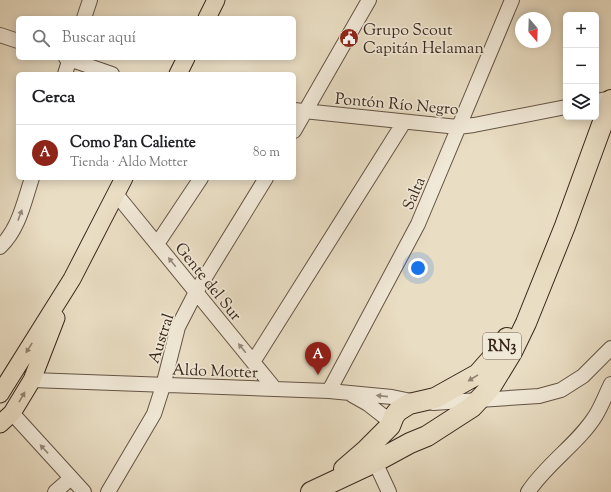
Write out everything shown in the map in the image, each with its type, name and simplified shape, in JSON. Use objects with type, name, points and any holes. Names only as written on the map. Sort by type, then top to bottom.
[{"type":"highway","name":"RN3","points":[[317,490],[436,431],[461,415],[479,400],[490,388],[512,352],[549,265],[565,226],[611,99]]},
{"type":"highway","name":"RN3","points":[[317,490],[350,465],[390,424],[398,411],[409,404],[426,402],[466,382],[478,374],[501,348],[549,265]]},
{"type":"highway","points":[[426,402],[438,407],[441,419],[436,431]]},
{"type":"highway","points":[[390,424],[392,432],[397,438],[410,443]]},
{"type":"main road","points":[[208,16],[216,0]]},
{"type":"main road","points":[[179,72],[185,60]]},
{"type":"main road","points":[[0,394],[72,279],[123,180]]},
{"type":"main road","points":[[6,419],[32,380],[72,279]]},
{"type":"street","points":[[85,16],[90,0]]},
{"type":"street","points":[[296,124],[300,110],[369,0]]},
{"type":"street","name":"Salta","points":[[329,391],[418,224],[512,0]]},
{"type":"street","points":[[0,35],[16,40]]},
{"type":"street","points":[[66,72],[68,60]]},
{"type":"street","points":[[74,60],[107,72]]},
{"type":"street","points":[[599,101],[611,99]]},
{"type":"street","name":"Pontón Río Negro","points":[[300,110],[458,127],[474,126],[563,108]]},
{"type":"street","points":[[253,362],[404,122]]},
{"type":"street","points":[[0,247],[15,229],[31,180]]},
{"type":"street","points":[[157,244],[200,180]]},
{"type":"street","name":"Austral","points":[[108,492],[154,414],[163,386],[178,327],[196,292],[265,180]]},
{"type":"street","name":"Gente del Sur","points":[[116,194],[275,389]]},
{"type":"street","name":"Aldo Motter","points":[[32,380],[329,391],[426,402],[479,400],[539,396],[561,390],[583,376],[611,348]]},
{"type":"street","points":[[528,492],[550,464],[580,435],[596,415],[611,384]]},
{"type":"street","name":"Aldo Motter","points":[[348,393],[368,404],[390,424]]},
{"type":"street","points":[[6,419],[71,478],[84,492]]},
{"type":"street","points":[[375,462],[389,492]]},
{"type":"street","points":[[55,492],[71,478]]},
{"type":"place","name":"Grupo Scout Capitán Helaman","points":[[349,38]]},
{"type":"place","name":"Como Pan Caliente","points":[[318,375]]}]
